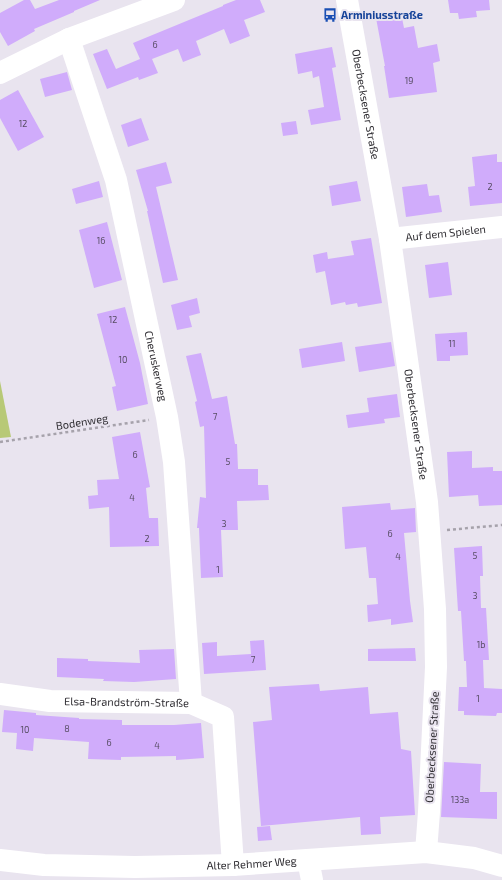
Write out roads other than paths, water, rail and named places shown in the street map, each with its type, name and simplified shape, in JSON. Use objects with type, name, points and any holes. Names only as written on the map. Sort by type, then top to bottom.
[{"type":"street","points":[[0,73],[69,39],[174,0]]},
{"type":"street","name":"Oberbecksener Straße","points":[[347,0],[390,238],[427,502],[435,609],[436,667],[426,852]]},
{"type":"street","name":"Cheruskerweg","points":[[69,39],[116,180],[167,417],[174,462],[192,703]]},
{"type":"street","name":"Auf dem Spielen","points":[[390,238],[502,227]]},
{"type":"street","name":"Elsa-Brandström-Straße","points":[[0,694],[50,701],[192,703],[223,717],[233,864]]},
{"type":"street","name":"Alter Rehmer Weg","points":[[0,860],[44,865],[135,867],[233,864],[310,870],[426,852],[474,858],[502,866]]},
{"type":"place","name":"Arminiusstraße","points":[[330,15]]}]
